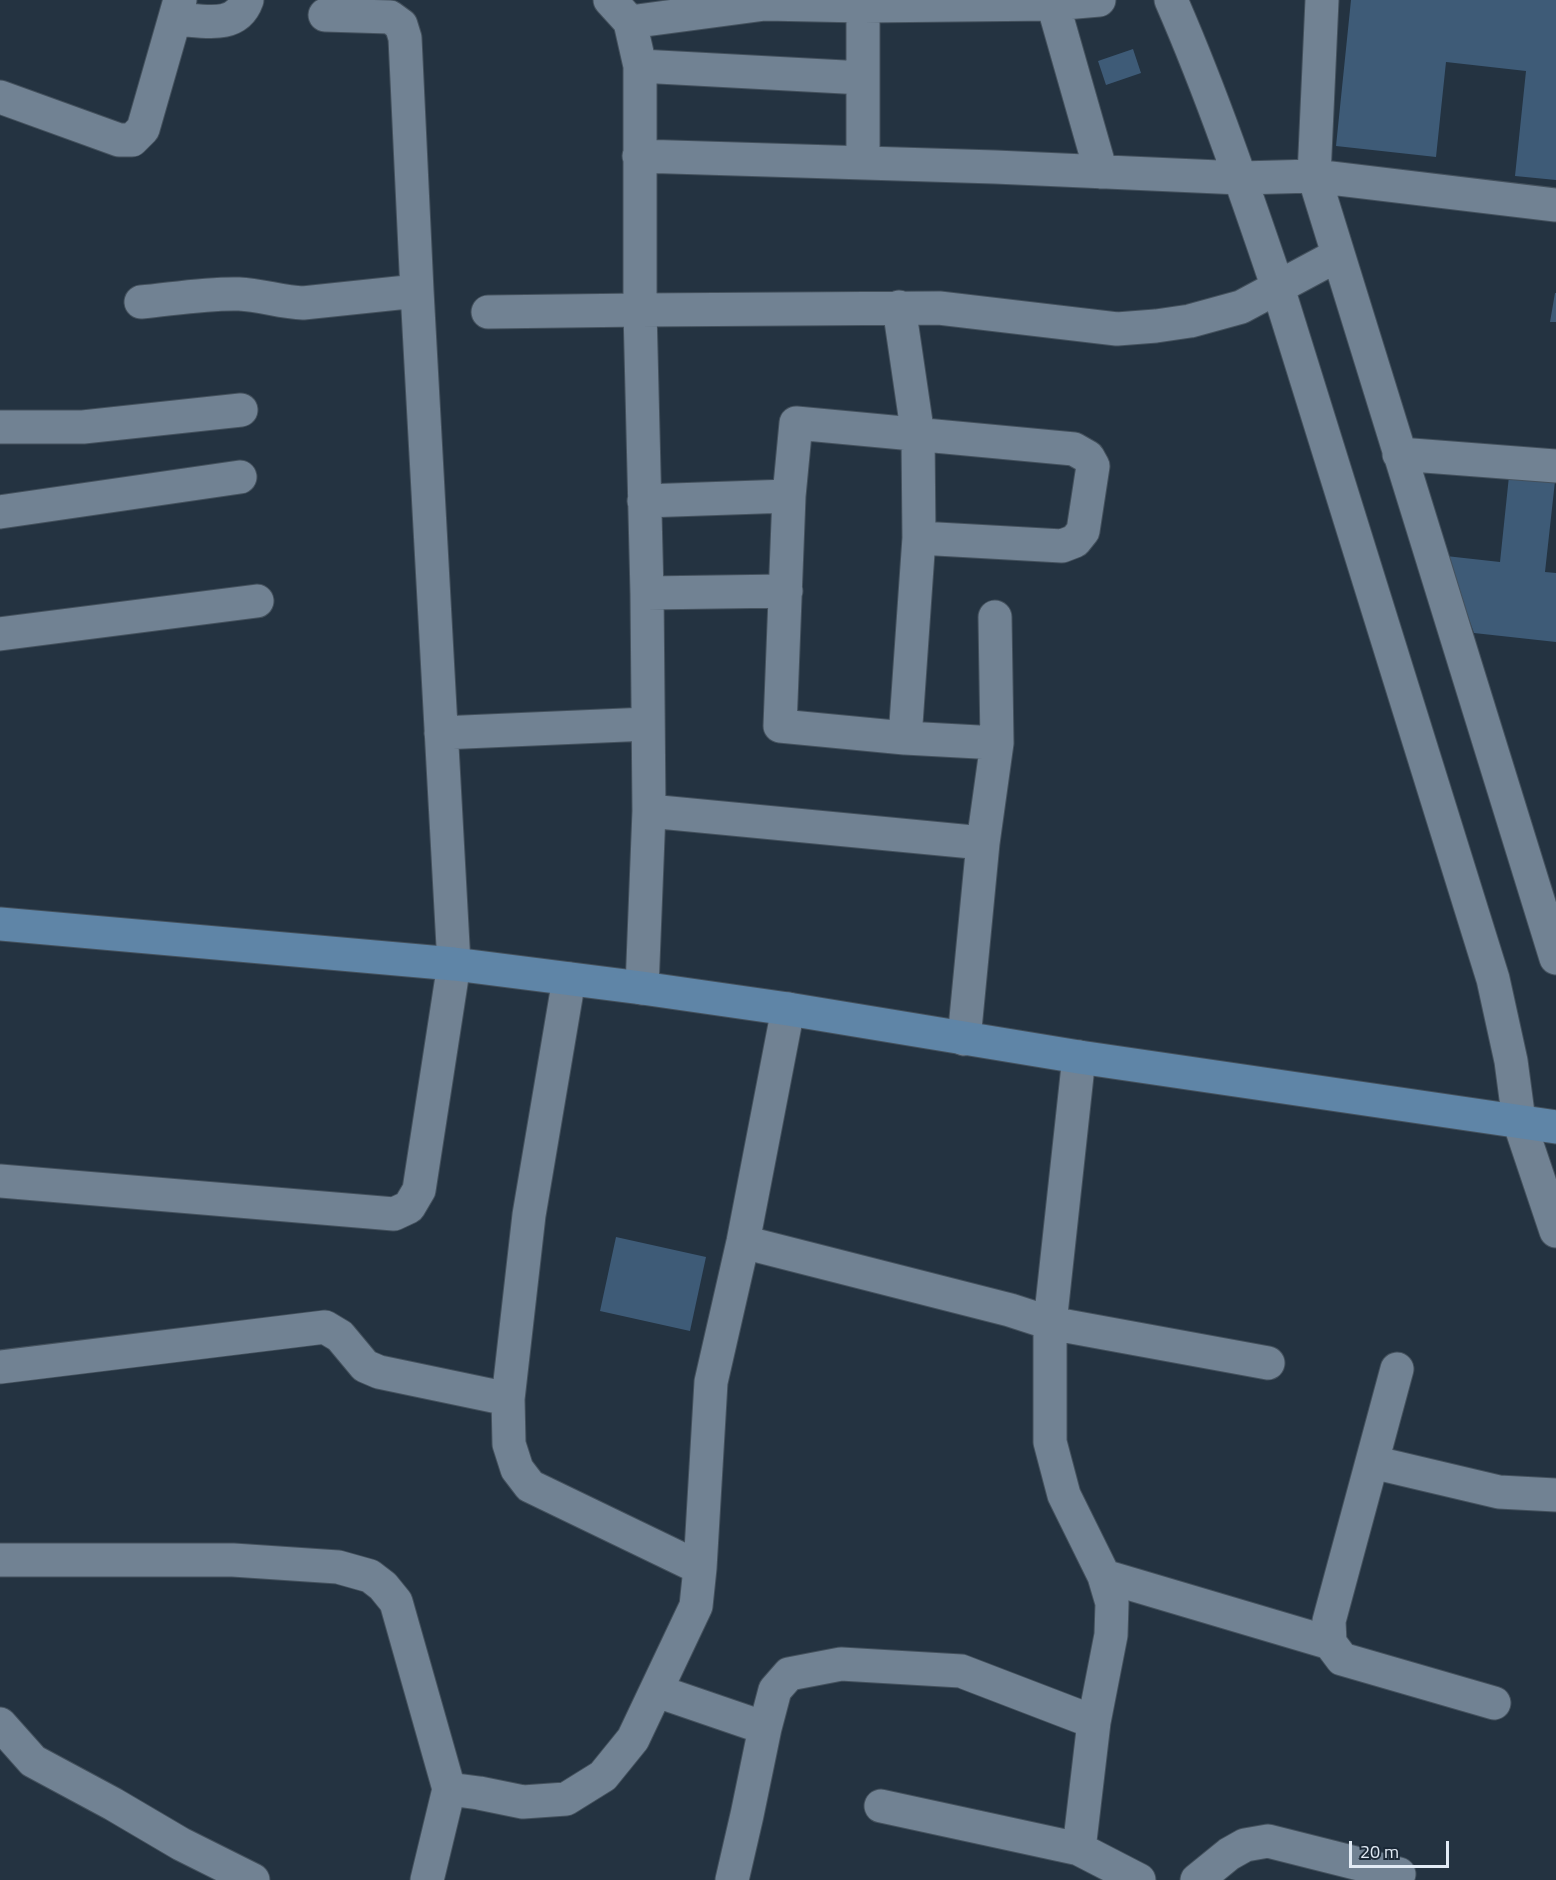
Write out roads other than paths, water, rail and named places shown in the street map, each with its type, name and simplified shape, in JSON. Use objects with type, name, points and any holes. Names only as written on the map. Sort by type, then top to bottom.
[{"type":"main road","points":[[0,924],[454,964],[642,988],[788,1009],[1079,1057],[1556,1127]]},
{"type":"street","points":[[0,97],[119,140],[132,140],[143,129],[177,10],[226,22],[239,15],[247,0]]},
{"type":"street","points":[[642,988],[649,811],[647,593],[640,310],[640,66],[620,11],[765,2],[862,6],[1053,4],[1099,0]]},
{"type":"street","points":[[1171,0],[1241,178],[1278,288],[1493,979],[1511,1061],[1519,1121],[1556,1231]]},
{"type":"street","points":[[1322,0],[1314,176],[1556,958]]},
{"type":"street","points":[[1053,4],[1101,172]]},
{"type":"street","points":[[862,6],[863,163]]},
{"type":"street","points":[[0,1181],[394,1214],[409,1207],[419,1190],[454,964],[405,38],[401,25],[390,16],[325,15]]},
{"type":"street","points":[[640,66],[863,78]]},
{"type":"street","points":[[639,156],[1241,178],[1314,176],[1556,205]]},
{"type":"street","points":[[488,312],[939,308],[1117,329],[1190,321],[1241,307],[1338,255]]},
{"type":"street","points":[[141,302],[237,294],[303,303],[417,291]]},
{"type":"street","points":[[899,308],[918,436],[919,538],[905,738]]},
{"type":"street","points":[[0,427],[83,426],[241,410]]},
{"type":"street","points":[[919,538],[1062,546],[1075,541],[1083,531],[1092,466],[1088,457],[1074,449],[796,423],[789,496],[780,726],[905,738],[997,743]]},
{"type":"street","points":[[1399,454],[1556,466]]},
{"type":"street","points":[[0,512],[240,477]]},
{"type":"street","points":[[644,501],[789,496]]},
{"type":"street","points":[[647,593],[786,591]]},
{"type":"street","points":[[0,634],[257,601]]},
{"type":"street","points":[[964,1039],[983,843],[997,743],[995,617]]},
{"type":"street","points":[[441,734],[648,724]]},
{"type":"street","points":[[649,811],[983,843]]},
{"type":"street","points":[[569,980],[529,1215],[508,1399],[509,1444],[517,1470],[530,1486],[700,1568]]},
{"type":"street","points":[[449,1789],[523,1802],[566,1799],[603,1776],[633,1738],[696,1606],[711,1382],[743,1242],[788,1009]]},
{"type":"street","points":[[1079,1057],[1050,1323],[1050,1442],[1064,1495],[1104,1576],[1112,1603],[1111,1635],[1094,1722],[1079,1849]]},
{"type":"street","points":[[743,1242],[1010,1310],[1050,1323],[1268,1364]]},
{"type":"street","points":[[0,1367],[325,1327],[340,1336],[365,1366],[379,1372],[508,1399]]},
{"type":"street","points":[[1397,1370],[1329,1621],[1330,1643],[1342,1659],[1494,1703]]},
{"type":"street","points":[[1372,1462],[1499,1492],[1556,1495]]},
{"type":"street","points":[[0,1560],[233,1560],[338,1567],[370,1576],[383,1586],[396,1602],[449,1789],[427,1880]]},
{"type":"street","points":[[1104,1576],[1330,1643]]},
{"type":"street","points":[[732,1880],[775,1690],[789,1674],[841,1664],[961,1671],[1094,1722]]},
{"type":"street","points":[[657,1691],[765,1728]]},
{"type":"street","points":[[0,1724],[33,1761],[181,1844],[252,1880]]},
{"type":"street","points":[[881,1806],[1079,1849],[1139,1880]]},
{"type":"street","points":[[1197,1880],[1229,1854],[1245,1845],[1268,1841],[1399,1874]]}]
